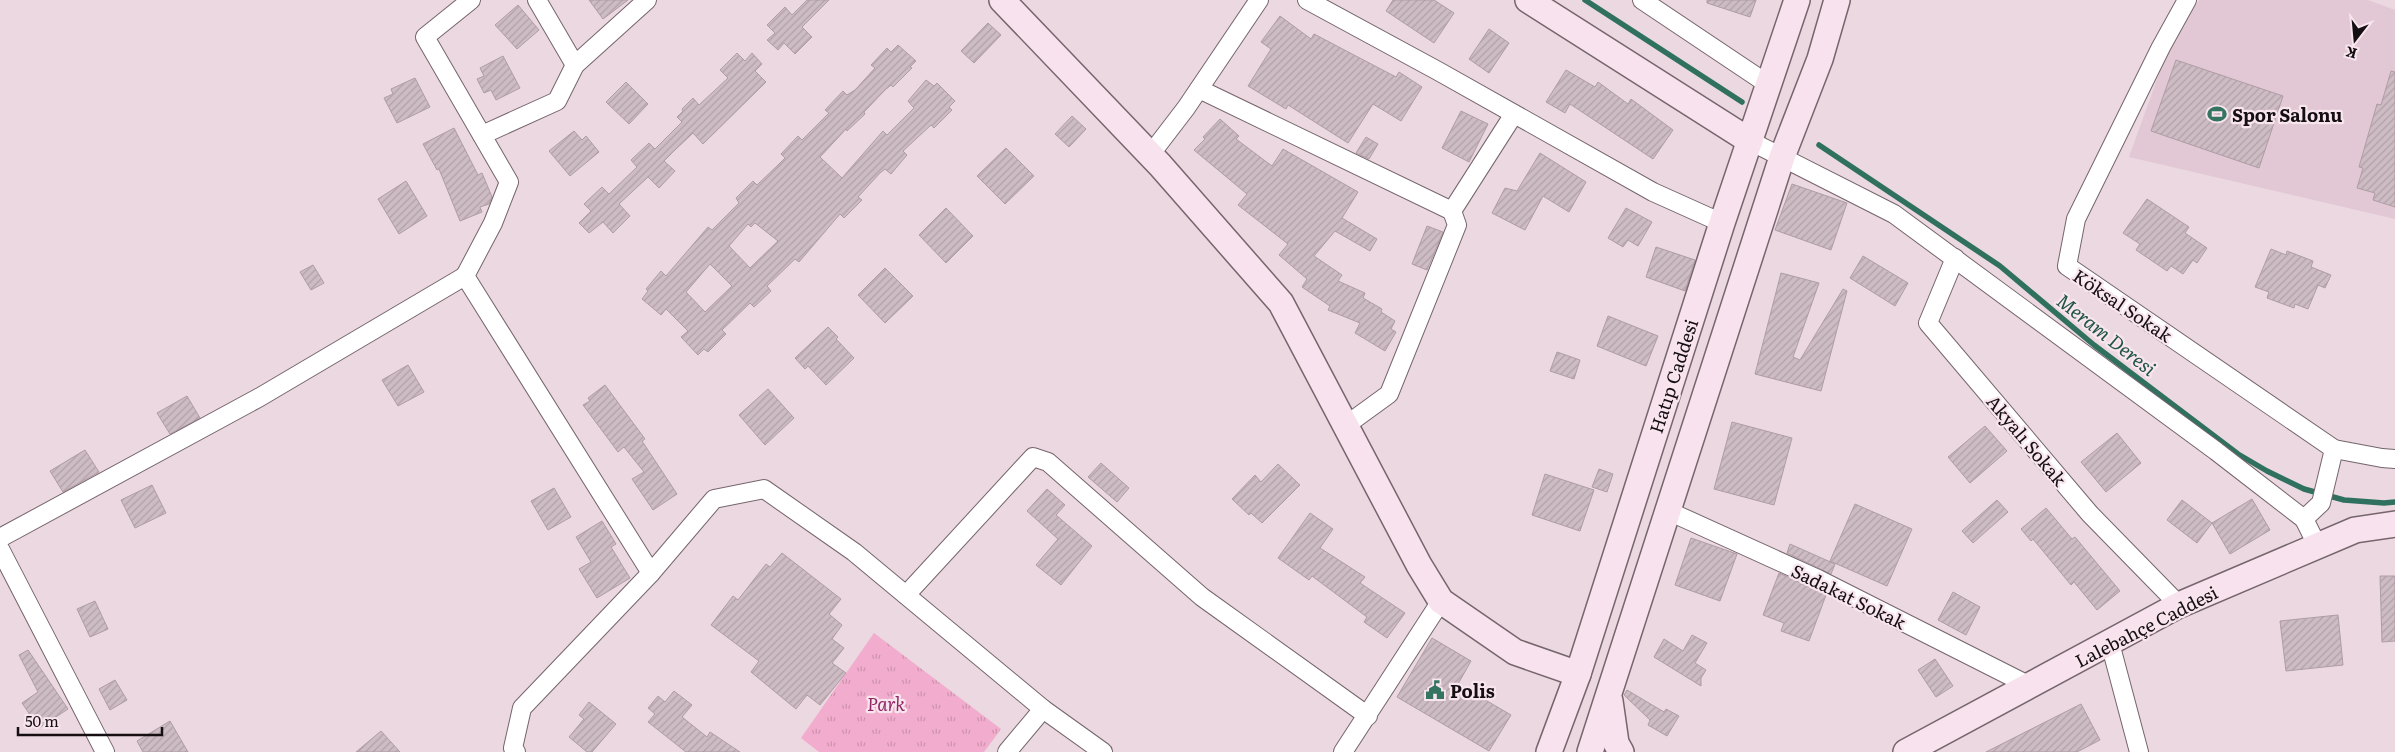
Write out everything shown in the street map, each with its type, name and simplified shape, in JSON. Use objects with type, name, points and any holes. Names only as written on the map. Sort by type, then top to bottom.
[{"type":"street","points":[[0,538],[260,397],[465,276],[493,223],[509,182],[425,37],[471,0]]},
{"type":"street","points":[[537,0],[575,65]]},
{"type":"street","points":[[482,135],[556,101],[575,65],[647,0]]},
{"type":"street","points":[[1002,0],[1150,155],[1281,303],[1419,565],[1442,601],[1515,652],[1578,674]]},
{"type":"street","points":[[1150,155],[1199,89],[1259,0]]},
{"type":"street","points":[[1307,0],[1653,192],[1722,222]]},
{"type":"street","points":[[1528,0],[1750,141],[1894,214],[2216,451],[2304,519],[2317,545]]},
{"type":"street","points":[[1642,0],[1769,85]]},
{"type":"street","name":"Hatıp Caddesi","points":[[1549,752],[1578,674],[1722,222],[1797,0]]},
{"type":"street","name":"Hatıp Caddesi","points":[[1590,752],[1666,510],[1782,157],[1820,59],[1837,0]]},
{"type":"street","name":"Köksal Sokak","points":[[2187,0],[2161,47],[2076,219],[2067,266],[2334,449]]},
{"type":"street","points":[[1199,89],[1452,211],[1457,225],[1389,394],[1345,426]]},
{"type":"street","points":[[1452,211],[1514,114]]},
{"type":"street","name":"Akyalı Sokak","points":[[1955,258],[1928,323],[2090,514],[2179,605]]},
{"type":"street","points":[[465,276],[651,574]]},
{"type":"street","points":[[2304,519],[2321,503],[2334,449],[2395,459]]},
{"type":"street","points":[[906,595],[1033,457],[1048,462],[1202,597],[1368,716]]},
{"type":"street","points":[[516,752],[513,748],[522,708],[651,574],[714,499],[764,489],[854,552],[1044,709],[1103,752]]},
{"type":"street","name":"Sadakat Sokak","points":[[1666,510],[1818,579],[2030,686]]},
{"type":"street","name":"Lalebahçe Caddesi","points":[[1906,752],[2179,605],[2355,530],[2395,524]]},
{"type":"street","points":[[0,549],[105,752]]},
{"type":"street","points":[[1343,752],[1442,601]]},
{"type":"street","points":[[2110,643],[2138,752]]},
{"type":"street","points":[[1609,694],[1616,743],[1620,752]]},
{"type":"street","points":[[1007,752],[1044,709]]},
{"type":"shaded area","points":[[2199,0],[2368,0],[2395,10],[2395,219],[2129,157],[2168,49]]},
{"type":"green space","name":"Park","points":[[874,633],[1001,729],[984,752],[819,752],[801,738]]},
{"type":"building","points":[[589,0],[628,0],[603,19]]},
{"type":"building","points":[[807,0],[829,0],[802,27],[812,37],[795,54],[784,43],[778,50],[767,40],[775,33],[767,25],[785,7],[792,15]]},
{"type":"building","points":[[1393,0],[1434,0],[1454,13],[1434,43],[1386,11]]},
{"type":"building","points":[[1707,0],[1756,0],[1750,17],[1707,3]]},
{"type":"building","points":[[518,5],[539,30],[517,49],[495,25]]},
{"type":"building","points":[[1280,16],[1311,39],[1314,34],[1396,77],[1399,72],[1422,87],[1401,121],[1373,104],[1348,143],[1288,105],[1286,109],[1248,86],[1271,49],[1261,42]]},
{"type":"building","points":[[988,23],[1001,35],[974,63],[961,51]]},
{"type":"building","points":[[1489,29],[1509,43],[1489,73],[1469,59]]},
{"type":"building","points":[[898,45],[916,61],[910,67],[912,68],[893,87],[891,85],[885,90],[864,112],[865,114],[847,131],[846,129],[820,157],[842,178],[883,131],[887,135],[914,108],[908,101],[926,80],[934,86],[937,83],[955,101],[949,107],[952,110],[934,128],[931,125],[903,151],[907,155],[891,174],[885,169],[880,173],[858,197],[862,200],[844,218],[840,214],[799,262],[795,259],[767,286],[771,291],[754,307],[750,303],[722,330],[726,334],[708,352],[704,349],[698,355],[681,337],[688,331],[666,309],[661,315],[642,299],[648,291],[646,289],[661,271],[666,276],[708,227],[712,230],[739,203],[736,198],[753,181],[757,185],[785,158],[781,154],[798,136],[802,140],[829,113],[825,110],[843,91],[847,95],[855,90],[875,68],[871,65],[887,48],[891,52]],"holes":[[[755,223],[778,241],[750,268],[729,246],[748,224],[751,227]],[[710,264],[732,286],[705,312],[686,292]]]},
{"type":"building","points":[[737,53],[745,61],[752,53],[762,64],[755,71],[766,82],[703,144],[693,133],[675,150],[664,161],[675,171],[659,188],[648,177],[619,204],[630,216],[613,233],[603,222],[589,233],[579,223],[591,211],[584,204],[602,187],[609,194],[637,167],[631,160],[649,143],[655,149],[682,122],[677,117],[693,98],[699,105],[728,78],[720,70]]},
{"type":"building","points":[[503,56],[520,88],[496,100],[491,90],[484,93],[477,79],[484,76],[480,68]]},
{"type":"building","name":"Spor Salonu","points":[[2176,60],[2283,96],[2259,168],[2151,131]]},
{"type":"building","points":[[1566,70],[1595,87],[1598,82],[1628,104],[1631,99],[1673,130],[1653,159],[1570,104],[1565,113],[1546,102]]},
{"type":"building","points":[[2391,71],[2395,72],[2395,207],[2373,200],[2375,193],[2357,188],[2363,168],[2359,167],[2377,104],[2381,105]]},
{"type":"building","points":[[415,78],[430,107],[397,123],[384,98],[393,94],[391,89]]},
{"type":"building","points":[[626,82],[648,104],[629,124],[606,102]]},
{"type":"building","points":[[1461,111],[1488,124],[1469,162],[1442,148]]},
{"type":"building","points":[[1072,116],[1086,129],[1069,147],[1055,134]]},
{"type":"building","points":[[1220,119],[1239,136],[1236,139],[1272,166],[1283,149],[1358,192],[1342,218],[1377,239],[1370,251],[1335,231],[1314,256],[1342,275],[1338,281],[1365,293],[1363,298],[1382,309],[1381,312],[1395,321],[1391,329],[1396,332],[1385,351],[1355,333],[1360,323],[1328,310],[1330,306],[1302,287],[1307,279],[1279,255],[1288,244],[1238,205],[1247,194],[1194,150]]},
{"type":"building","points":[[454,128],[478,175],[482,173],[492,197],[489,204],[480,207],[482,212],[460,221],[439,169],[437,170],[423,144]]},
{"type":"building","points":[[574,131],[582,140],[586,136],[599,152],[570,176],[549,151]]},
{"type":"building","points":[[1366,137],[1378,144],[1369,159],[1356,153]]},
{"type":"building","points":[[1006,148],[1034,176],[1005,204],[977,176]]},
{"type":"building","points":[[1540,153],[1586,182],[1569,212],[1543,196],[1525,230],[1492,213],[1505,188],[1517,191]]},
{"type":"building","points":[[406,181],[427,216],[399,234],[378,199]]},
{"type":"building","points":[[1792,184],[1847,203],[1831,250],[1775,230]]},
{"type":"building","points":[[2147,199],[2189,227],[2185,233],[2207,248],[2197,263],[2193,260],[2183,274],[2171,266],[2167,271],[2136,250],[2140,244],[2123,233]]},
{"type":"building","points":[[946,208],[973,236],[946,263],[919,235]]},
{"type":"building","points":[[1626,208],[1652,222],[1638,246],[1628,240],[1623,247],[1608,238]]},
{"type":"building","points":[[1427,226],[1443,232],[1427,270],[1412,264]]},
{"type":"building","points":[[1656,247],[1695,260],[1685,291],[1646,277]]},
{"type":"building","points":[[2271,249],[2286,255],[2287,251],[2313,261],[2311,267],[2331,275],[2325,288],[2318,285],[2308,309],[2295,304],[2294,308],[2267,298],[2269,292],[2255,287]]},
{"type":"building","points":[[1863,256],[1908,283],[1895,306],[1850,278]]},
{"type":"building","points":[[313,265],[324,283],[311,290],[300,272]]},
{"type":"building","points":[[885,268],[913,296],[885,323],[858,295]]},
{"type":"building","points":[[1781,273],[1819,283],[1793,357],[1800,360],[1843,289],[1847,291],[1821,391],[1755,374]]},
{"type":"building","points":[[1608,316],[1658,336],[1646,366],[1597,346]]},
{"type":"building","points":[[828,327],[838,337],[836,339],[854,358],[826,385],[808,366],[805,369],[795,358]]},
{"type":"building","points":[[1557,352],[1580,360],[1574,379],[1550,371]]},
{"type":"building","points":[[408,365],[424,392],[398,406],[382,380]]},
{"type":"building","points":[[605,385],[645,439],[642,441],[677,494],[653,510],[632,479],[644,472],[624,447],[618,452],[583,405],[590,401],[588,398]]},
{"type":"building","points":[[768,389],[794,418],[765,445],[739,415]]},
{"type":"building","points":[[187,396],[200,418],[170,434],[157,413]]},
{"type":"building","points":[[1732,422],[1792,438],[1774,505],[1714,489]]},
{"type":"building","points":[[1985,426],[2007,451],[1970,483],[1948,457]]},
{"type":"building","points":[[2117,433],[2141,463],[2106,492],[2081,462]]},
{"type":"building","points":[[85,450],[99,472],[63,492],[50,471]]},
{"type":"building","points":[[1101,463],[1129,488],[1117,502],[1088,477]]},
{"type":"building","points":[[1278,464],[1300,485],[1262,523],[1251,513],[1249,515],[1232,499],[1255,475],[1261,482]]},
{"type":"building","points":[[1599,469],[1613,474],[1607,492],[1592,487]]},
{"type":"building","points":[[1545,474],[1594,490],[1580,531],[1532,515]]},
{"type":"building","points":[[152,485],[166,513],[135,528],[121,500]]},
{"type":"building","points":[[554,488],[571,517],[548,530],[531,501]]},
{"type":"building","points":[[1047,489],[1065,505],[1056,515],[1092,546],[1061,585],[1036,565],[1058,539],[1027,511]]},
{"type":"building","points":[[2252,499],[2270,530],[2230,554],[2212,523]]},
{"type":"building","points":[[1997,500],[2008,512],[1973,543],[1962,531]]},
{"type":"building","points":[[2182,500],[2212,523],[2197,543],[2167,520]]},
{"type":"building","points":[[1855,504],[1912,529],[1887,586],[1830,561]]},
{"type":"building","points":[[2046,508],[2072,539],[2075,537],[2120,591],[2097,610],[2074,582],[2071,585],[2033,539],[2031,541],[2021,529]]},
{"type":"building","points":[[1310,513],[1333,529],[1320,548],[1365,577],[1360,583],[1405,613],[1387,638],[1364,622],[1367,617],[1312,576],[1309,580],[1278,558]]},
{"type":"building","points":[[602,521],[616,544],[611,547],[630,578],[597,598],[579,569],[591,562],[576,537]]},
{"type":"building","points":[[1691,538],[1737,554],[1720,601],[1675,585]]},
{"type":"building","points":[[1790,544],[1835,564],[1831,574],[1787,553]]},
{"type":"building","points":[[782,553],[841,599],[829,614],[842,625],[832,639],[844,648],[832,663],[846,673],[820,705],[807,695],[796,709],[751,672],[759,661],[711,625],[733,596],[738,600],[766,564],[770,567]]},
{"type":"building","points":[[1779,573],[1826,595],[1809,641],[1781,631],[1784,623],[1763,615]]},
{"type":"building","points":[[2380,576],[2395,576],[2395,641],[2382,642]]},
{"type":"building","points":[[1953,592],[1980,607],[1966,635],[1938,620]]},
{"type":"building","points":[[95,601],[108,629],[90,637],[77,609]]},
{"type":"building","points":[[2338,615],[2343,665],[2286,671],[2280,621]]},
{"type":"building","points":[[1692,635],[1707,643],[1695,663],[1706,670],[1701,678],[1701,686],[1654,657],[1664,639],[1683,651]]},
{"type":"building","name":"Polis","points":[[1432,638],[1471,661],[1458,684],[1511,715],[1489,751],[1397,697]]},
{"type":"building","points":[[28,650],[68,709],[39,728],[22,703],[38,692],[19,655]]},
{"type":"building","points":[[1935,659],[1953,686],[1936,697],[1918,670]]},
{"type":"building","points":[[115,680],[127,700],[110,710],[99,689]]},
{"type":"building","points":[[1627,690],[1664,712],[1666,709],[1679,716],[1667,736],[1648,725],[1650,720],[1624,695]]},
{"type":"building","points":[[674,691],[692,705],[682,717],[707,737],[710,732],[740,752],[686,752],[648,722],[655,714],[648,708],[658,696],[665,702]]},
{"type":"building","points":[[589,702],[616,724],[592,752],[587,752],[569,737],[584,719],[579,715]]},
{"type":"building","points":[[2081,704],[2100,740],[2077,752],[1986,752]]},
{"type":"building","points":[[170,721],[188,752],[143,752],[137,741]]},
{"type":"building","points":[[381,731],[400,752],[356,752]]},
{"type":"waterway","name":"Meram Deresi","points":[[1585,0],[1742,102]]},
{"type":"waterway","name":"Meram Deresi","points":[[1819,145],[2000,266],[2094,345],[2238,454],[2304,489],[2344,500],[2395,502]]},
{"type":"place","name":"Spor Salonu","points":[[2217,114]]},
{"type":"place","name":"Polis","points":[[1435,690]]}]
